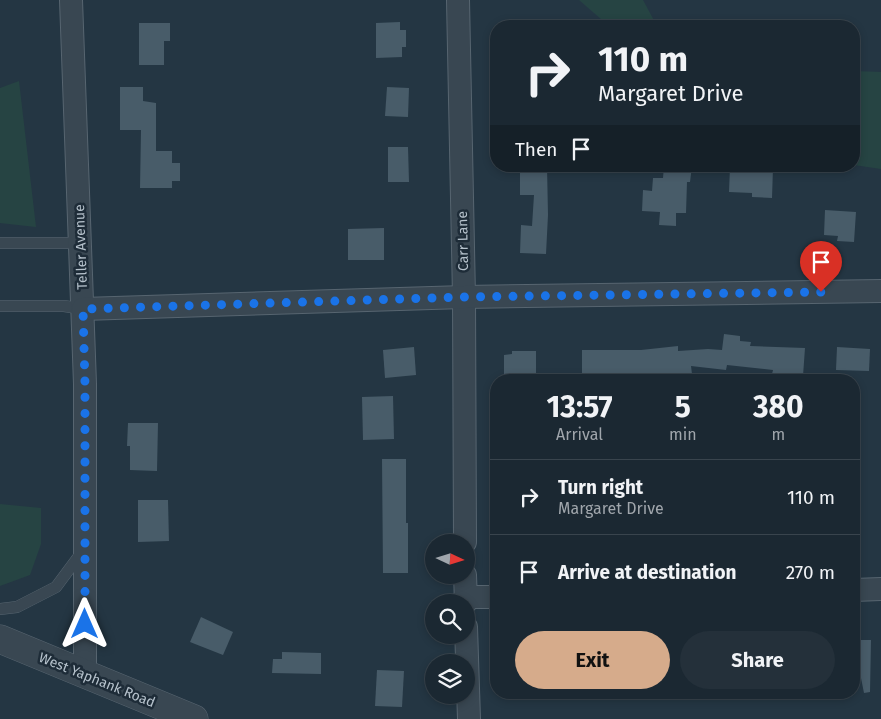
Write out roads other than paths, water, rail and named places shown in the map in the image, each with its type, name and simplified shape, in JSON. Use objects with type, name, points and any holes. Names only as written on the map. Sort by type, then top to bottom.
[{"type":"street","name":"Teller Avenue","points":[[71,0],[83,309],[85,674]]},
{"type":"street","name":"Carr Lane","points":[[458,0],[464,297],[465,534]]},
{"type":"street","points":[[83,309],[464,297],[881,291]]},
{"type":"street","points":[[860,590],[881,590]]},
{"type":"street","points":[[475,599],[490,597]]},
{"type":"street","name":"West Yaphank Road","points":[[0,639],[194,719]]},
{"type":"street","points":[[467,644],[469,719]]},
{"type":"lane","points":[[0,243],[80,243]]},
{"type":"lane","points":[[0,306],[64,306],[83,309]]},
{"type":"lane","points":[[0,609],[17,607],[56,587],[85,548]]}]
